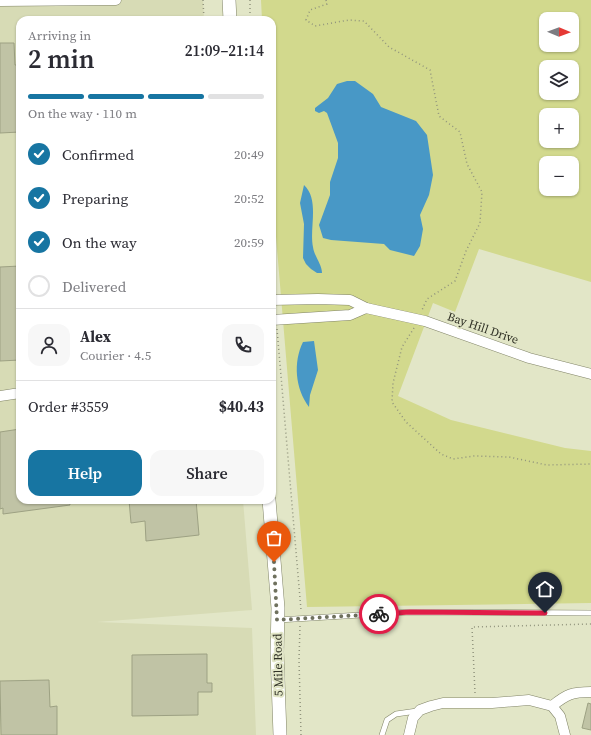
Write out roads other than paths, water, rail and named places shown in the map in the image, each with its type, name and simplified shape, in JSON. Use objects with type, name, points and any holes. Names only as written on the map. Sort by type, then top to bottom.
[{"type":"street","points":[[0,2],[116,0]]},
{"type":"street","points":[[229,0],[230,16]]},
{"type":"street","name":"Bay Hill Drive","points":[[276,300],[350,300],[366,308],[417,320],[528,358],[591,374]]},
{"type":"street","points":[[276,320],[350,315],[366,308]]},
{"type":"street","points":[[0,396],[16,394]]},
{"type":"street","name":"5 Mile Road","points":[[269,504],[278,608],[280,735]]},
{"type":"street","points":[[552,706],[566,695],[577,692],[591,692]]},
{"type":"street","points":[[409,735],[413,718],[420,710],[443,703],[530,700],[552,706],[560,716],[565,735]]},
{"type":"lane","points":[[277,620],[410,612],[591,613]]},
{"type":"lane","points":[[382,735],[387,720],[396,714],[420,710]]},
{"type":"water","points":[[347,81],[355,81],[373,94],[381,107],[416,121],[427,135],[433,175],[429,195],[420,215],[423,229],[420,246],[414,256],[390,250],[384,244],[331,240],[323,238],[319,225],[330,195],[330,182],[338,158],[338,143],[327,113],[324,111],[319,113],[315,111],[315,108],[328,98],[337,84]]},
{"type":"water","points":[[304,185],[312,198],[313,247],[321,266],[322,273],[317,273],[311,269],[303,258],[304,224],[300,203]]},
{"type":"water","points":[[314,341],[318,370],[310,395],[309,407],[304,400],[298,384],[297,367],[303,342]]}]
